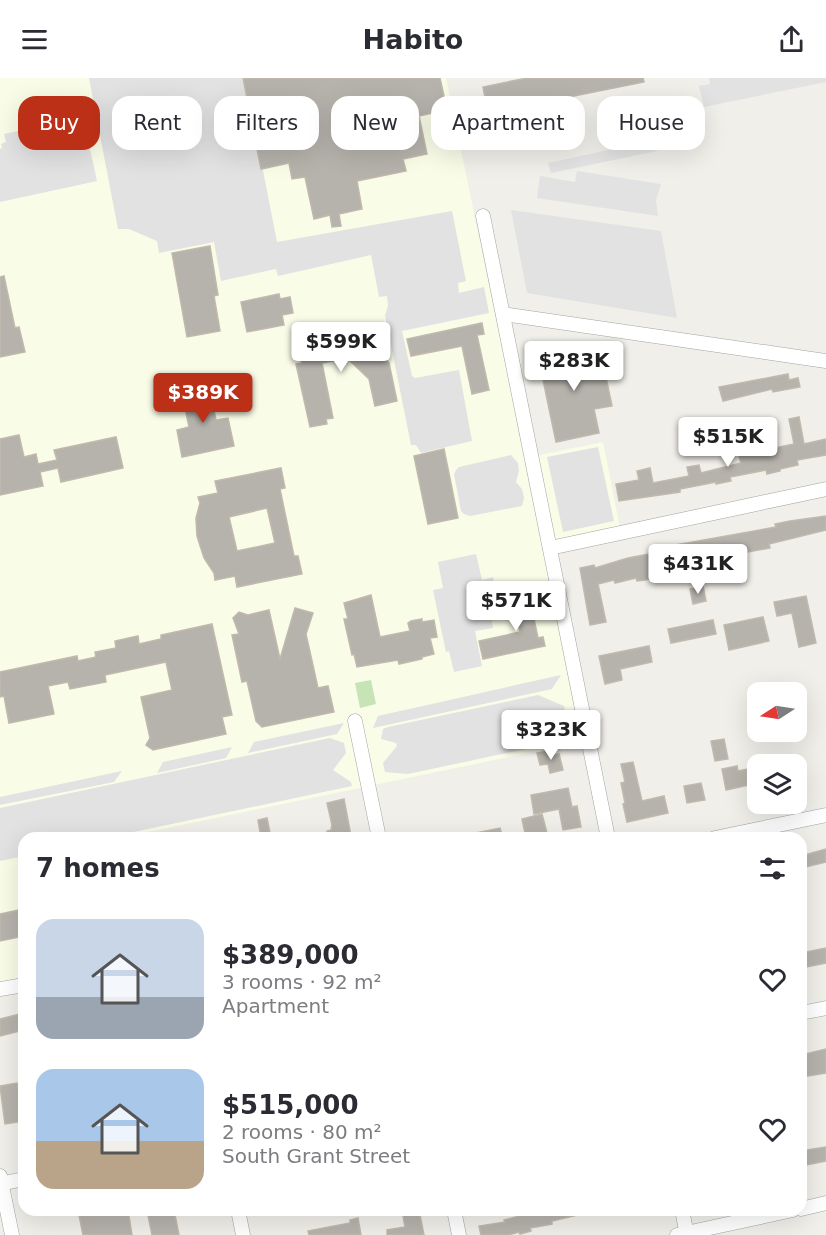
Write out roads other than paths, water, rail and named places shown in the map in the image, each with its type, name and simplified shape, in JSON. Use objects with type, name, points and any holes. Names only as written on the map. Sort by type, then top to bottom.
[{"type":"street","points":[[483,216],[607,832]]},
{"type":"street","points":[[503,314],[826,361]]},
{"type":"street","points":[[550,548],[826,489]]},
{"type":"street","points":[[355,721],[378,832]]},
{"type":"street","points":[[744,832],[826,815]]},
{"type":"street","points":[[0,990],[18,986]]},
{"type":"street","points":[[807,1012],[826,1008]]},
{"type":"street","points":[[12,1235],[1,1181],[18,1180]]},
{"type":"street","points":[[807,1208],[826,1203]]},
{"type":"street","points":[[239,1216],[243,1235]]},
{"type":"street","points":[[455,1216],[459,1235]]},
{"type":"street","points":[[682,1216],[684,1234],[766,1216]]}]
